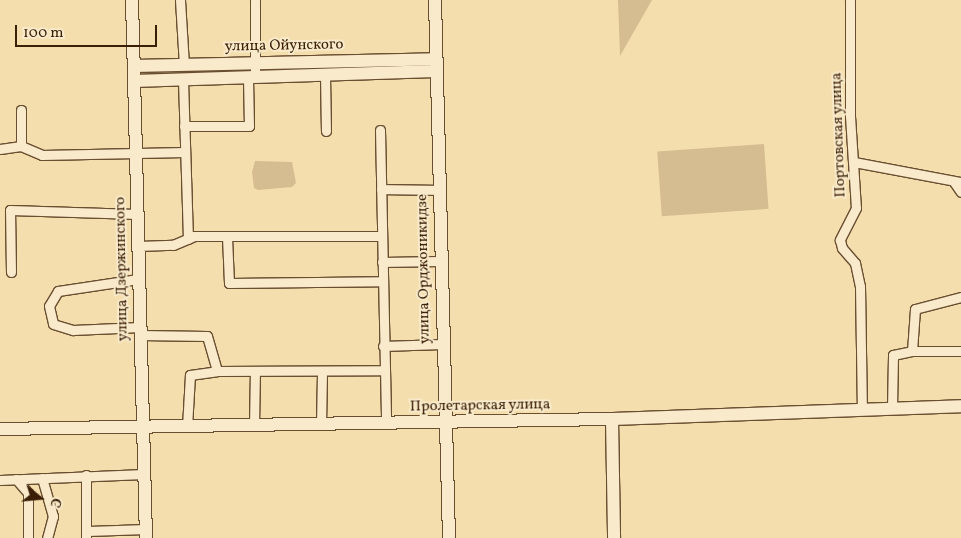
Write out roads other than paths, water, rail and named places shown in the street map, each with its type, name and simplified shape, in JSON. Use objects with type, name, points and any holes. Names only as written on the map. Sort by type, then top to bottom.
[{"type":"street","name":"улица Дзержинского","points":[[132,0],[146,534]]},
{"type":"street","points":[[180,0],[184,65]]},
{"type":"street","points":[[184,126],[249,126],[252,77],[255,63],[255,0]]},
{"type":"street","name":"улица Орджоникидзе","points":[[435,0],[444,423],[450,538]]},
{"type":"street","name":"Портовская улица","points":[[850,0],[850,116],[856,208],[840,240],[842,248],[855,264],[860,286],[862,408]]},
{"type":"street","name":"улица Ойунского","points":[[134,66],[255,63],[436,65]]},
{"type":"street","name":"улица Ойунского","points":[[134,81],[325,75],[436,65]]},
{"type":"street","points":[[325,75],[326,130]]},
{"type":"street","points":[[183,80],[188,239]]},
{"type":"street","points":[[21,110],[21,146]]},
{"type":"street","points":[[380,130],[383,346],[384,370],[387,381],[386,424]]},
{"type":"street","points":[[0,149],[21,146],[42,155],[185,152]]},
{"type":"street","points":[[854,162],[917,171],[958,182],[961,192]]},
{"type":"street","points":[[381,190],[439,190]]},
{"type":"street","points":[[11,272],[10,210],[137,214]]},
{"type":"street","points":[[138,246],[173,246],[188,239],[226,237],[382,236]]},
{"type":"street","points":[[226,237],[229,283],[382,281]]},
{"type":"street","points":[[382,262],[440,261]]},
{"type":"street","points":[[138,279],[58,292],[49,306],[53,324],[73,330],[140,331],[208,336],[218,371]]},
{"type":"street","points":[[912,351],[915,309],[961,297]]},
{"type":"street","points":[[383,346],[442,344]]},
{"type":"street","points":[[892,408],[893,355],[912,351],[961,351]]},
{"type":"street","points":[[187,427],[190,375],[218,371],[384,370]]},
{"type":"street","points":[[254,426],[255,371]]},
{"type":"street","points":[[321,425],[322,371]]},
{"type":"street","name":"Пролетарская улица","points":[[0,429],[612,419],[862,408],[961,406]]},
{"type":"street","points":[[612,419],[614,538]]},
{"type":"street","points":[[0,480],[144,474]]},
{"type":"street","points":[[86,475],[87,534],[146,534]]},
{"type":"street","points":[[42,478],[53,516],[47,538]]},
{"type":"street","points":[[16,479],[28,493],[28,538]]}]
